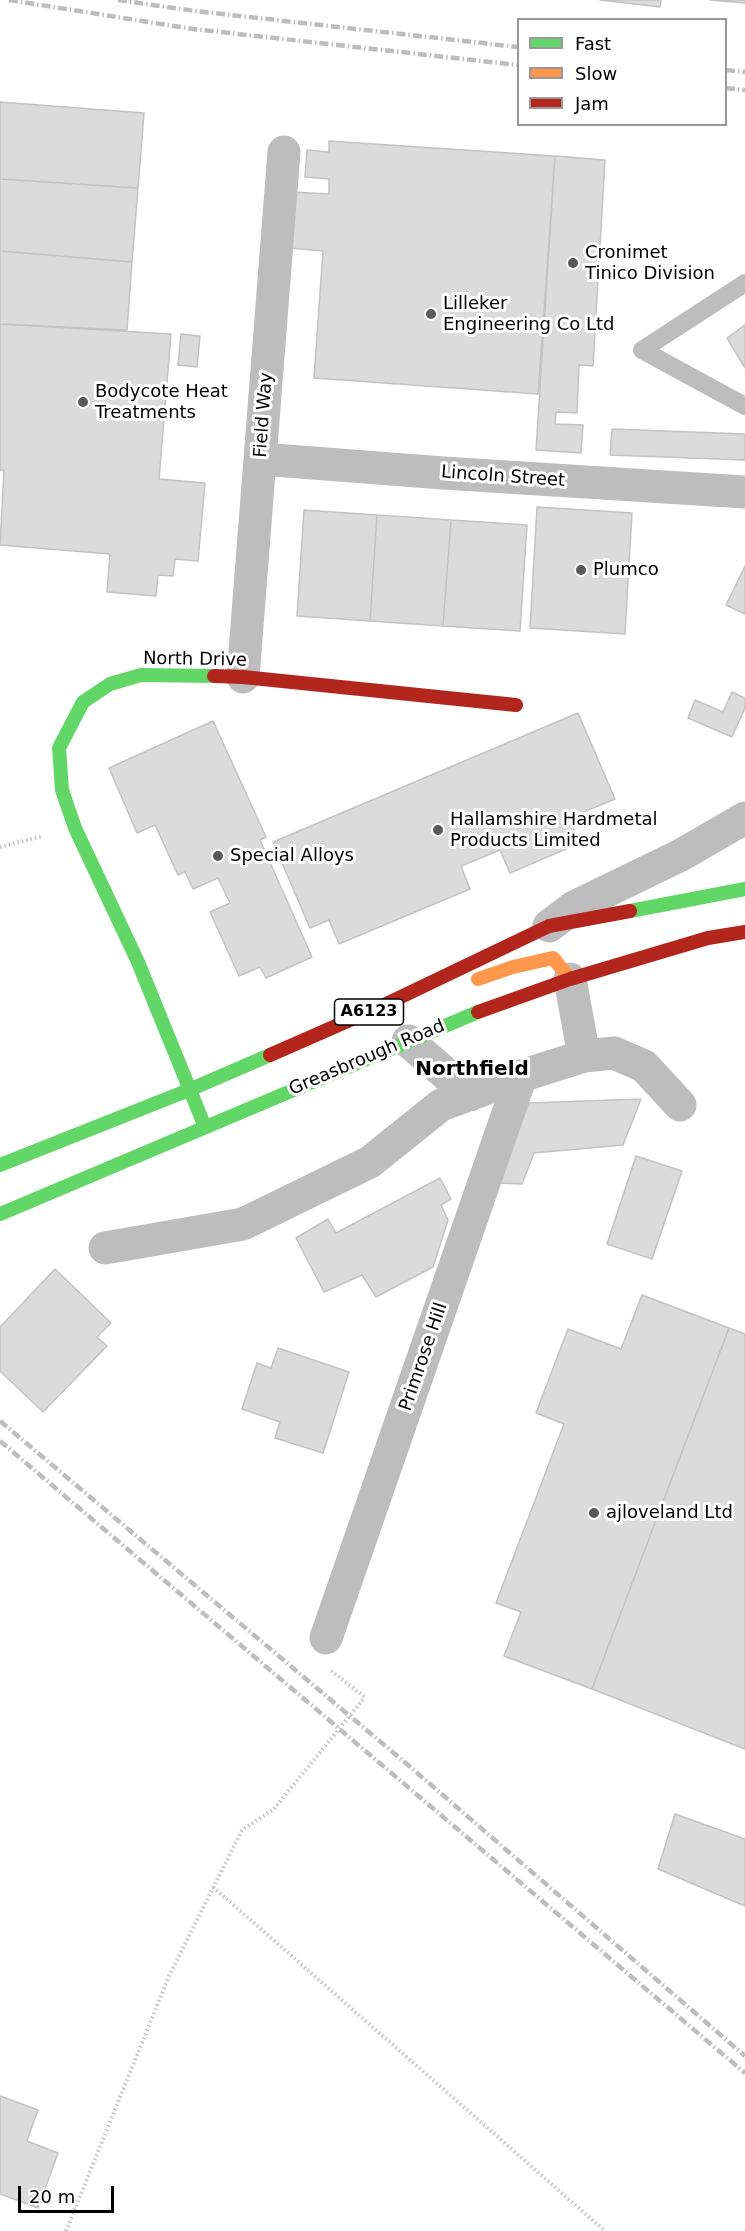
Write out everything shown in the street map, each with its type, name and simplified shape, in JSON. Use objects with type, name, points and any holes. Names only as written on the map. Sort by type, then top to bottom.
[{"type":"main road","name":"North Drive","points":[[205,1127],[138,962],[75,828],[62,790],[60,748],[83,702],[110,684],[141,675],[243,677],[516,705]]},
{"type":"main road","name":"A6123","points":[[0,1165],[189,1090],[384,1005],[549,926],[745,889]]},
{"type":"main road","name":"Greasbrough Road","points":[[0,1214],[459,1019],[570,979],[708,938],[745,932]]},
{"type":"main road","points":[[468,983],[513,967],[553,958],[570,979]]},
{"type":"main road","name":"A6123","points":[[384,1005],[423,999],[446,991]]},
{"type":"street","name":"Field Way","points":[[243,677],[284,152]]},
{"type":"street","name":"Lincoln Street","points":[[261,459],[745,492]]},
{"type":"street","points":[[549,926],[574,907],[681,855],[745,818]]},
{"type":"street","points":[[570,979],[584,1056]]},
{"type":"street","points":[[408,1041],[470,1095]]},
{"type":"street","points":[[105,1248],[243,1224],[370,1162],[441,1105],[584,1056],[614,1053],[644,1065],[680,1105]]},
{"type":"street","name":"Primrose Hill","points":[[328,1654],[521,1076]]},
{"type":"lane","points":[[745,283],[642,350],[745,406]]},
{"type":"path","points":[[0,846],[75,828]]},
{"type":"path","points":[[66,2231],[169,1976],[242,1830],[274,1809],[365,1697],[328,1654]]},
{"type":"path","points":[[213,1887],[605,2231]]},
{"type":"building","points":[[600,0],[661,0],[660,7]]},
{"type":"building","points":[[710,0],[745,0],[745,3]]},
{"type":"building","points":[[0,102],[144,113],[138,188],[0,179]]},
{"type":"building","name":"Lilleker Engineering Co Ltd","points":[[329,141],[555,156],[538,394],[314,378],[323,251],[289,248],[292,192],[329,194],[329,179],[305,177],[307,150],[329,152]]},
{"type":"building","name":"Cronimet Tinico Division","points":[[555,156],[605,160],[593,366],[579,365],[577,413],[556,412],[555,424],[583,425],[581,453],[536,450]]},
{"type":"building","points":[[0,179],[138,188],[132,262],[0,251]]},
{"type":"building","points":[[0,251],[132,262],[127,330],[0,324]]},
{"type":"building","name":"Bodycote Heat Treatments","points":[[0,324],[171,334],[159,479],[205,483],[198,561],[175,559],[173,576],[158,575],[156,596],[107,592],[110,554],[0,545],[4,470],[0,470]]},
{"type":"building","points":[[745,325],[745,368],[727,338]]},
{"type":"building","points":[[181,334],[200,336],[197,367],[178,365]]},
{"type":"building","points":[[612,429],[745,434],[745,460],[610,455]]},
{"type":"building","name":"Plumco","points":[[537,507],[632,513],[625,634],[530,628]]},
{"type":"building","points":[[304,510],[377,515],[370,621],[297,616]]},
{"type":"building","points":[[377,515],[451,520],[443,626],[370,621]]},
{"type":"building","points":[[451,520],[527,525],[520,631],[443,626]]},
{"type":"building","points":[[745,566],[745,614],[726,605]]},
{"type":"building","points":[[732,692],[745,698],[745,708],[732,737],[688,718],[695,700],[723,712]]},
{"type":"building","name":"Hallamshire Hardmetal Products Limited","points":[[578,713],[615,799],[569,818],[580,843],[510,873],[500,850],[461,866],[470,889],[339,944],[329,920],[310,928],[273,842]]},
{"type":"building","name":"Special Alloys","points":[[213,721],[266,837],[260,840],[312,957],[266,978],[260,967],[239,976],[210,912],[230,903],[218,878],[193,889],[185,872],[178,875],[155,825],[137,833],[109,768]]},
{"type":"building","points":[[641,1099],[623,1145],[534,1153],[522,1184],[499,1183],[527,1103]]},
{"type":"building","points":[[636,1156],[682,1171],[652,1259],[607,1244]]},
{"type":"building","points":[[440,1178],[451,1199],[441,1205],[448,1220],[433,1267],[376,1297],[362,1275],[324,1292],[296,1238],[328,1219],[336,1233]]},
{"type":"building","points":[[55,1269],[111,1323],[97,1337],[107,1346],[43,1412],[0,1371],[0,1327]]},
{"type":"building","name":"ajloveland Ltd","points":[[642,1295],[729,1328],[592,1689],[504,1656],[521,1612],[496,1603],[564,1424],[536,1413],[568,1329],[621,1349]]},
{"type":"building","points":[[729,1328],[745,1334],[745,1749],[592,1689]]},
{"type":"building","points":[[278,1348],[349,1372],[323,1453],[275,1438],[280,1422],[242,1409],[257,1363],[271,1368]]},
{"type":"building","points":[[675,1814],[745,1839],[745,1906],[658,1869]]},
{"type":"building","points":[[0,2096],[38,2110],[27,2141],[58,2153],[38,2208],[0,2194]]},
{"type":"railway","points":[[9,0],[193,29],[517,65]]},
{"type":"railway","points":[[118,0],[195,11],[517,47]]},
{"type":"railway","points":[[727,70],[745,72]]},
{"type":"railway","points":[[727,88],[745,90]]},
{"type":"railway","points":[[0,1421],[408,1765],[745,2056]]},
{"type":"railway","points":[[0,1441],[745,2073]]},
{"type":"traffic: fast","points":[[205,1127],[138,962],[75,828],[62,790],[59,748],[83,702],[110,684],[141,675],[214,676]]},
{"type":"traffic: fast","points":[[630,911],[745,889]]},
{"type":"traffic: fast","points":[[0,1214],[478,1012]]},
{"type":"traffic: fast","points":[[0,1165],[189,1090],[270,1055]]},
{"type":"traffic: slow","points":[[478,979],[513,967],[553,958],[570,979]]},
{"type":"traffic: jam","points":[[214,676],[516,705]]},
{"type":"traffic: jam","points":[[270,1055],[384,1005],[549,926],[630,911]]},
{"type":"traffic: jam","points":[[478,1012],[570,979],[708,938],[745,932]]},
{"type":"place","name":"Cronimet Tinico Division","points":[[573,263]]},
{"type":"place","name":"Lilleker Engineering Co Ltd","points":[[431,314]]},
{"type":"place","name":"Bodycote Heat Treatments","points":[[83,402]]},
{"type":"place","name":"Plumco","points":[[581,570]]},
{"type":"place","name":"Hallamshire Hardmetal Products Limited","points":[[438,830]]},
{"type":"place","name":"Special Alloys","points":[[218,856]]},
{"type":"place","name":"ajloveland Ltd","points":[[594,1513]]},
{"type":"district","name":"Northfield","points":[[472,1070]]}]
